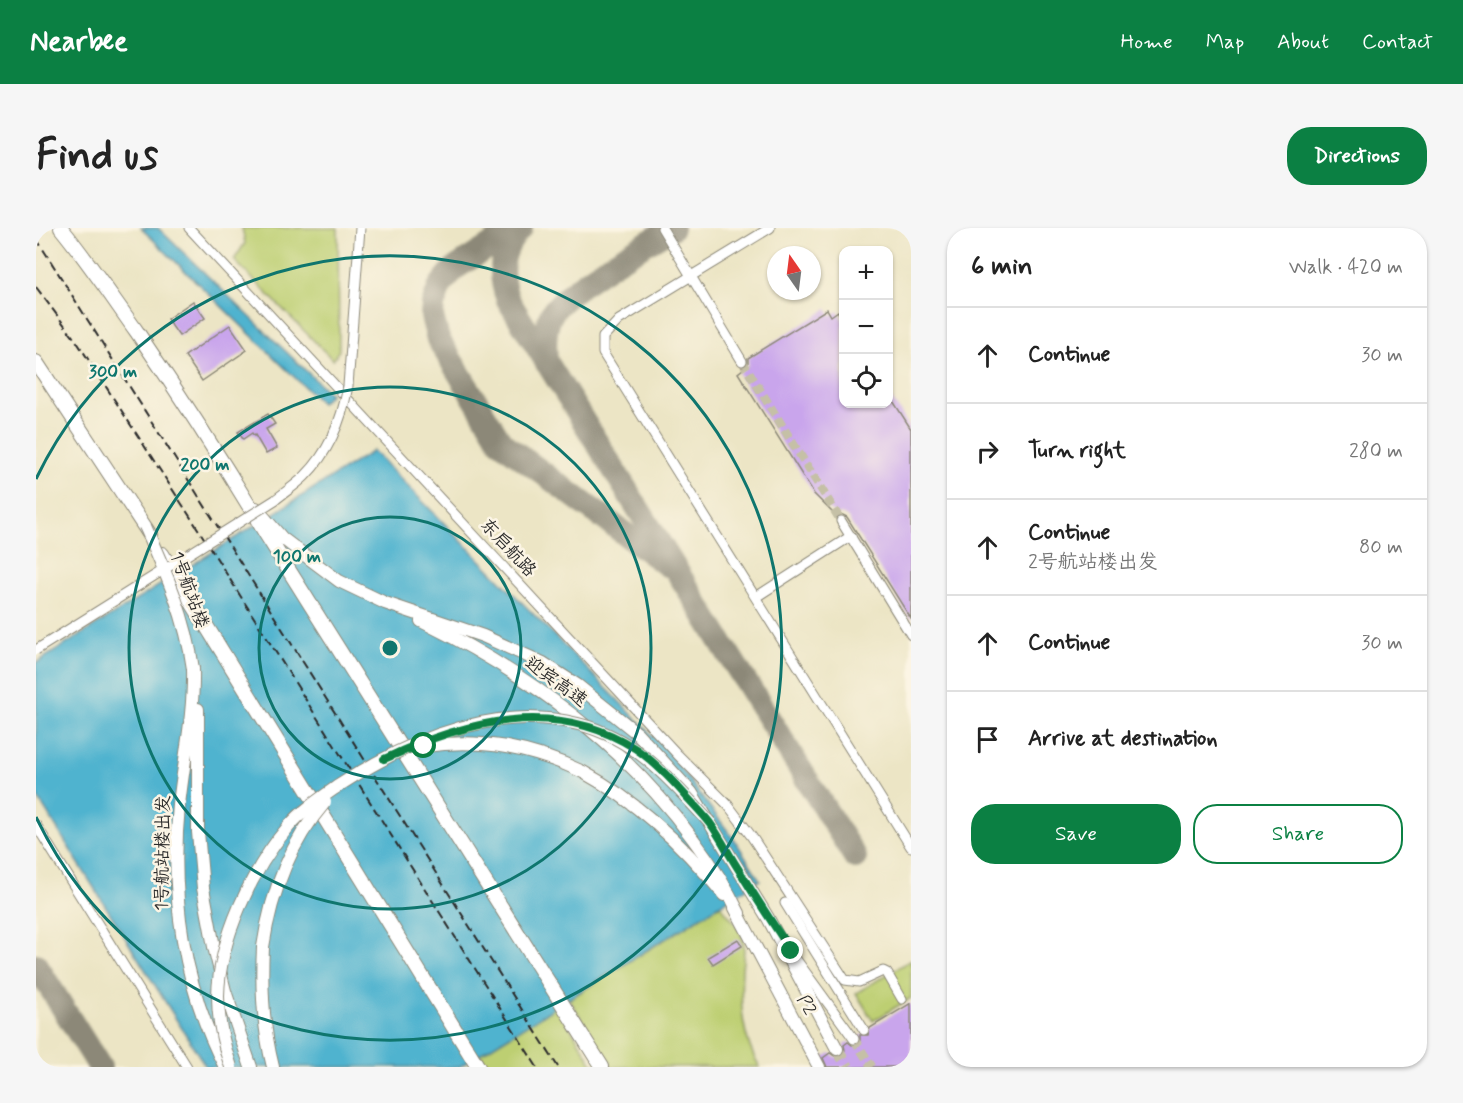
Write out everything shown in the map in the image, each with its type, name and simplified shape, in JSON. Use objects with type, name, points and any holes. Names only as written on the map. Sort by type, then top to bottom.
[{"type":"highway","points":[[61,228],[163,370],[602,1067]]},
{"type":"highway","points":[[66,228],[76,246]]},
{"type":"highway","points":[[36,362],[145,526],[478,1067]]},
{"type":"main road","name":"迎宾高速","points":[[230,474],[268,524],[300,553],[339,581],[482,653],[543,694],[603,739],[638,773],[677,818],[716,870],[739,913]]},
{"type":"main road","name":"1号航站楼","points":[[145,526],[179,606],[188,636],[194,669]]},
{"type":"main road","name":"迎宾高速","points":[[385,603],[483,636],[543,663],[577,685],[618,717],[659,754],[691,792],[710,823]]},
{"type":"main road","name":"1号航站楼出发","points":[[194,669],[191,718],[179,807],[178,904],[189,974],[202,1017],[225,1067]]},
{"type":"main road","points":[[194,669],[199,728],[198,832],[203,888],[225,991],[251,1067]]},
{"type":"main road","points":[[231,1067],[223,1041],[218,996],[222,961],[234,924],[252,882],[277,842],[303,813],[340,786],[384,759],[422,741],[479,724],[528,719],[579,724],[603,732],[636,750],[667,775],[710,823],[768,918],[837,1049]]},
{"type":"main road","points":[[384,759],[424,746],[471,742],[492,743],[525,750],[564,763],[601,782],[663,829],[691,856],[739,913]]},
{"type":"main road","points":[[273,1067],[265,1035],[262,968],[270,906],[280,876],[301,834],[310,819],[340,786]]},
{"type":"main road","name":"P2","points":[[739,913],[819,1067]]},
{"type":"lane","name":"东启航路","points":[[189,228],[728,805],[788,901]]},
{"type":"lane","points":[[36,650],[275,500],[305,476],[322,455],[343,412],[348,386],[360,228]]},
{"type":"lane","points":[[662,228],[742,361]]},
{"type":"lane","points":[[770,228],[612,326],[603,337],[603,353],[911,847]]},
{"type":"lane","points":[[841,521],[911,634]]},
{"type":"lane","points":[[756,597],[851,536]]},
{"type":"lane","points":[[36,825],[187,1067]]},
{"type":"lane","points":[[788,901],[844,980],[859,982],[883,971],[887,973],[902,999]]},
{"type":"lane","points":[[788,901],[864,1030]]},
{"type":"lane","points":[[768,918],[854,1039]]},
{"type":"green space","points":[[242,228],[338,228],[339,350],[333,360],[234,260],[245,243]]},
{"type":"green space","points":[[720,905],[737,925],[744,944],[741,997],[744,1021],[749,1045],[760,1067],[612,1067],[569,999]]},
{"type":"green space","points":[[911,960],[911,998],[873,1021],[856,993]]},
{"type":"green space","points":[[557,1006],[595,1067],[488,1067],[480,1054]]},
{"type":"water","points":[[141,228],[158,228],[330,394],[321,403]]},
{"type":"water","points":[[373,451],[667,750],[736,842],[760,880],[459,1067],[206,1067],[36,795],[36,663]]},
{"type":"building","points":[[193,301],[205,318],[179,336],[167,319]]},
{"type":"building","points":[[827,309],[831,316],[838,311],[839,408],[893,408],[893,401],[911,429],[911,619],[847,517],[841,514],[836,516],[814,494],[738,373],[748,365],[748,358]]},
{"type":"building","points":[[230,325],[247,350],[202,381],[185,356]]},
{"type":"building","points":[[268,414],[275,424],[266,429],[277,448],[266,454],[255,435],[252,433],[243,439],[238,432]]},
{"type":"building","points":[[738,939],[742,946],[713,964],[708,957]]},
{"type":"building","points":[[911,1003],[911,1067],[827,1067],[823,1058],[830,1053],[836,1057],[841,1056],[845,1050],[844,1045],[848,1042],[857,1045],[860,1035],[868,1035],[870,1028]]},
{"type":"taxiway","points":[[521,228],[509,244],[503,262],[503,281],[508,300],[855,857]]},
{"type":"taxiway","points":[[546,362],[547,328],[550,317],[557,306],[605,269],[672,228]]},
{"type":"taxiway","points":[[516,229],[454,269],[440,286],[433,305],[432,316],[438,339],[501,442],[667,565]]},
{"type":"taxiway","points":[[36,965],[100,1067]]},
{"type":"tunnel","points":[[742,361],[841,521]]},
{"type":"tunnel","points":[[854,1039],[872,1067]]},
{"type":"tunnel","points":[[837,1049],[848,1067]]},
{"type":"railway","points":[[36,238],[558,1067]]},
{"type":"railway","points":[[36,287],[77,342],[202,535],[537,1067]]},
{"type":"route","points":[[424,746],[384,759],[422,741],[458,729],[500,721],[555,720],[579,724],[619,740],[650,760],[667,775],[710,823],[791,951]]}]
